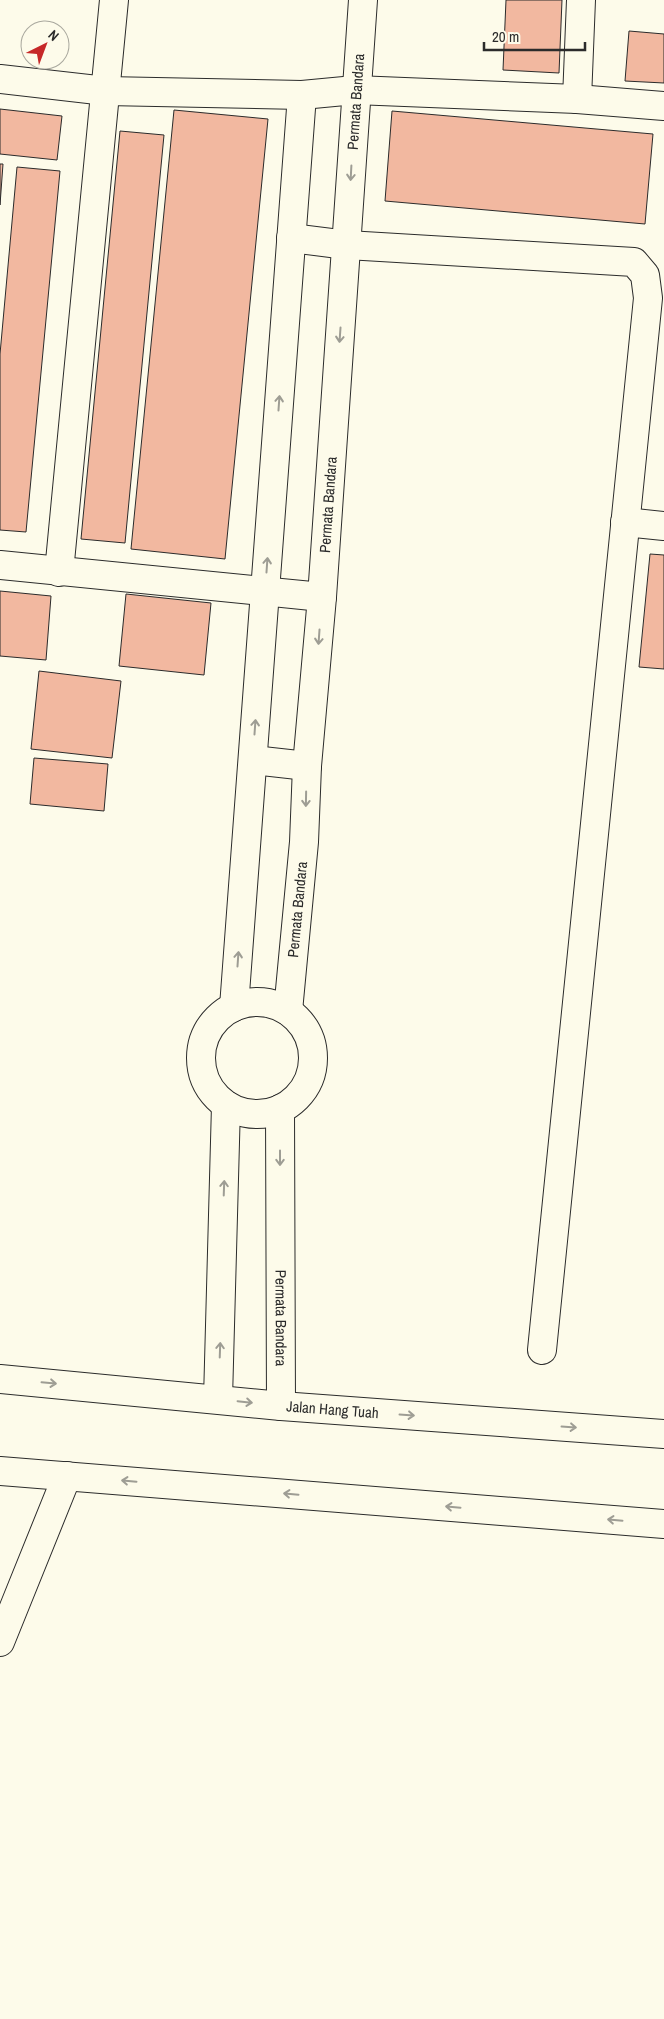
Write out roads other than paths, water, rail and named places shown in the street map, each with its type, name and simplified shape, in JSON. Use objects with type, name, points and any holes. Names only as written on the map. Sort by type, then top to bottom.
[{"type":"main road","points":[[59,572],[114,0]]},
{"type":"main road","name":"Permata Bandara","points":[[288,1011],[304,842],[307,766],[322,597],[347,245],[355,90],[363,0]]},
{"type":"main road","points":[[577,99],[581,0]]},
{"type":"main road","points":[[0,79],[106,91],[302,95],[355,90],[577,99],[664,106]]},
{"type":"main road","points":[[234,1007],[302,95]]},
{"type":"main road","points":[[291,238],[347,245],[634,262],[645,275],[656,298],[625,522],[542,1350]]},
{"type":"main road","points":[[625,522],[664,526]]},
{"type":"main road","points":[[0,565],[322,597]]},
{"type":"main road","points":[[253,760],[307,766]]},
{"type":"main road","points":[[247,1003],[263,1003],[288,1011],[305,1030],[312,1045],[314,1062],[311,1077],[304,1090],[294,1101],[280,1109],[263,1114],[245,1112],[226,1105],[214,1095],[206,1082],[201,1067],[201,1052],[206,1034],[217,1018],[234,1007],[247,1003]]},
{"type":"main road","points":[[218,1399],[226,1105]]},
{"type":"main road","name":"Permata Bandara","points":[[280,1109],[280,1406]]},
{"type":"main road","name":"Jalan Hang Tuah","points":[[0,1379],[280,1406],[664,1434]]},
{"type":"main road","points":[[0,1470],[664,1524]]},
{"type":"main road","points":[[0,1642],[67,1476]]}]
